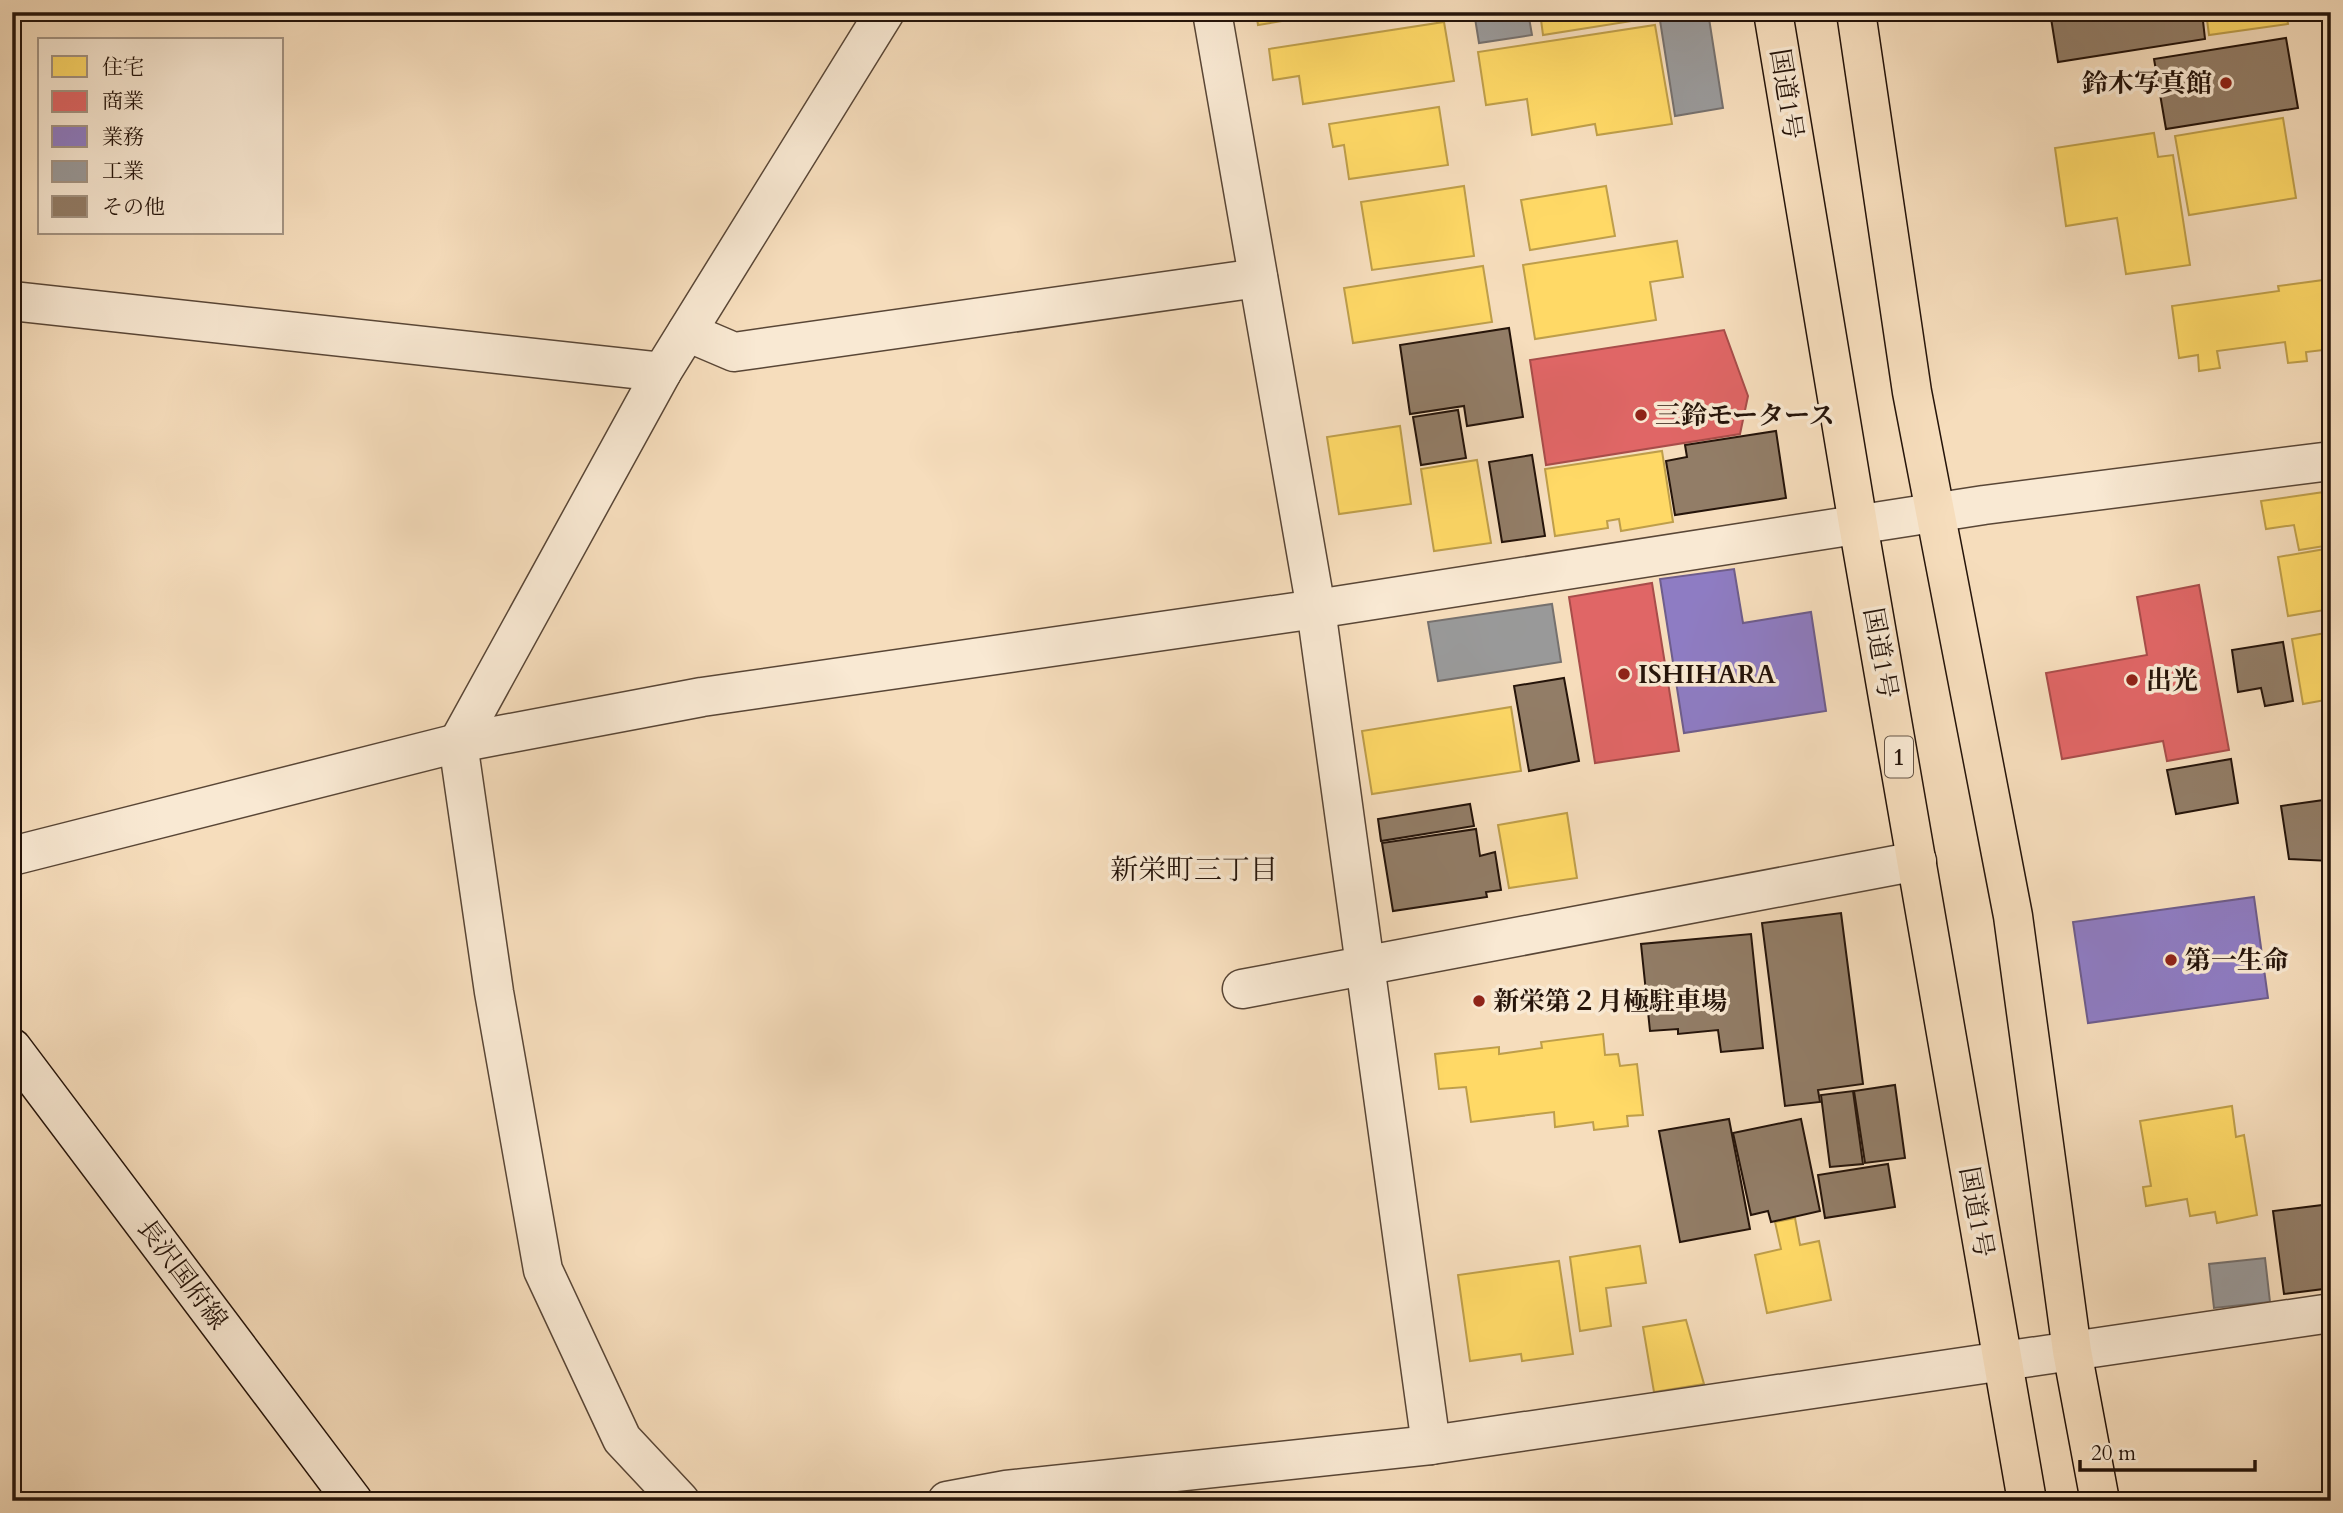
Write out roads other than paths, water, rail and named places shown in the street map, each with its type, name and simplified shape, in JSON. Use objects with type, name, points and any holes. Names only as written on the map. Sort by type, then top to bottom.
[{"type":"highway","name":"国道1号","points":[[1773,12],[1858,524],[2027,1501]]},
{"type":"highway","points":[[1856,12],[1912,392],[2013,916],[2072,1351],[2100,1501]]},
{"type":"street","points":[[680,1501],[622,1439],[543,1270],[494,992],[458,743],[662,372],[885,12]]},
{"type":"street","points":[[1212,12],[1316,609],[1431,1445]]},
{"type":"street","points":[[687,332],[734,352],[1258,278]]},
{"type":"street","points":[[12,301],[662,372]]},
{"type":"street","points":[[12,856],[458,743],[702,696],[1316,609],[1936,512],[2331,461]]},
{"type":"street","points":[[1242,989],[1917,861]]},
{"type":"street","name":"長沢国府線","points":[[12,1048],[353,1501]]},
{"type":"street","points":[[947,1501],[1006,1490],[1431,1445],[2331,1313]]},
{"type":"place","name":"鈴木写真館","points":[[2226,83]]},
{"type":"place","name":"三鈴モータース","points":[[1641,415]]},
{"type":"place","name":"ISHIHARA","points":[[1624,674]]},
{"type":"place","name":"出光","points":[[2132,680]]},
{"type":"place","name":"第一生命","points":[[2171,960]]},
{"type":"place","name":"新栄第２月極駐車場","points":[[1479,1001]]},
{"type":"district","name":"新栄町三丁目","points":[[1194,869]]}]
